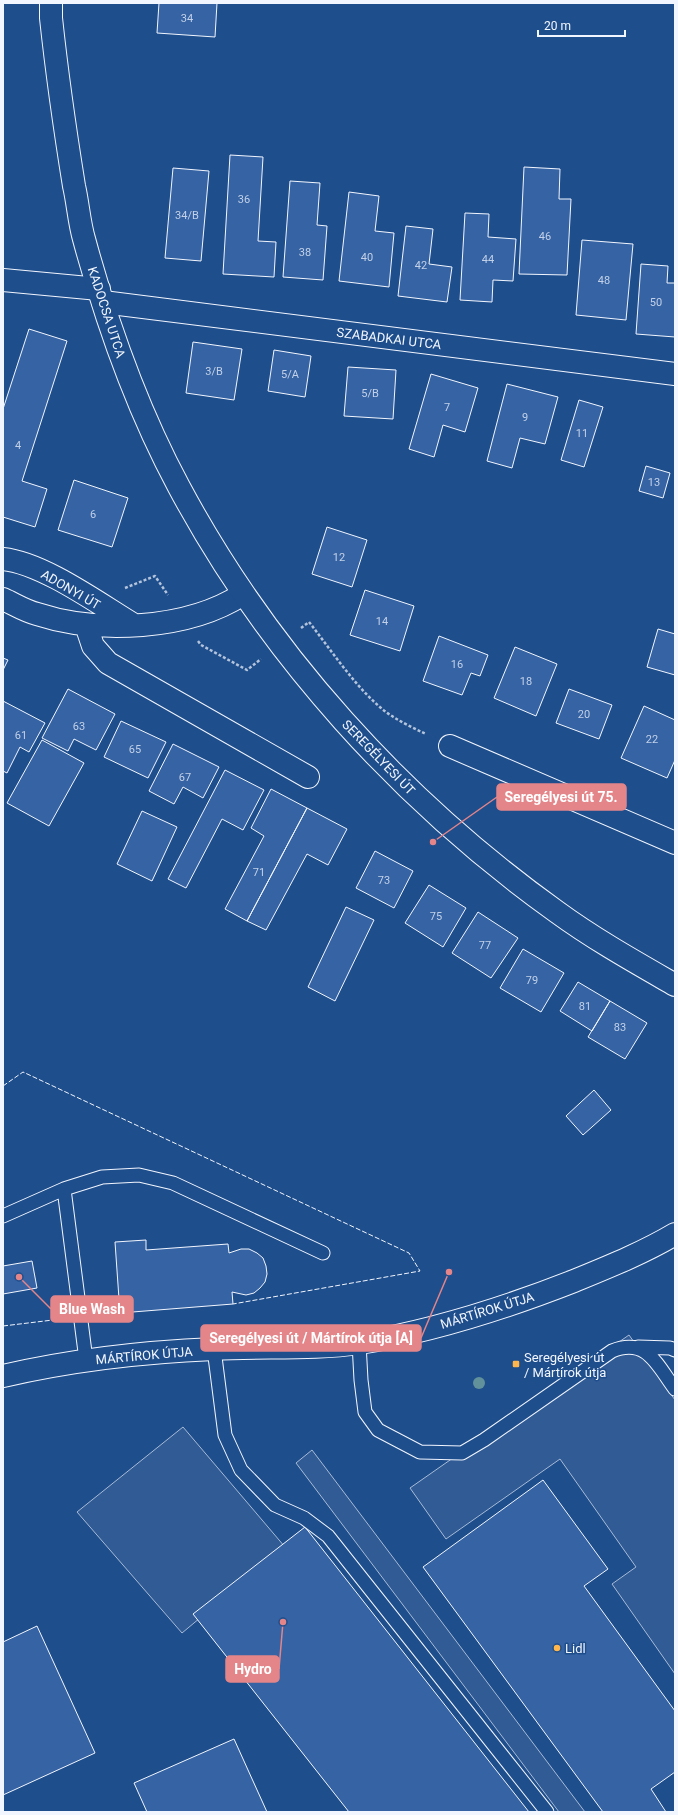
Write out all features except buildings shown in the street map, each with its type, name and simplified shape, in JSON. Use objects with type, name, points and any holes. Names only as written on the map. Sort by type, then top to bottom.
[{"type":"street","name":"KADOCSA UTCA","points":[[51,3],[51,18],[65,133],[83,236],[101,295],[132,387],[154,438],[179,487],[243,594]]},
{"type":"street","name":"SZABADKAI UTCA","points":[[3,280],[101,295],[675,374]]},
{"type":"street","name":"ADONYI ÚT","points":[[3,559],[30,566],[48,575],[135,626]]},
{"type":"street","points":[[3,599],[36,614],[86,625],[135,626],[175,622],[229,604],[243,594]]},
{"type":"street","name":"SEREGÉLYESI ÚT","points":[[243,594],[280,644],[332,708],[378,758],[446,823],[506,874],[559,914],[675,985]]},
{"type":"street","points":[[86,625],[93,646],[108,663],[308,777]]},
{"type":"street","points":[[450,746],[675,843]]},
{"type":"street","name":"MÁRTÍROK ÚTJA","points":[[3,1376],[86,1360],[214,1349],[315,1347],[360,1343],[421,1330],[484,1314],[604,1269],[675,1234]]},
{"type":"lane","points":[[3,1216],[64,1189],[102,1177],[139,1175],[173,1183],[323,1253]]},
{"type":"lane","points":[[64,1189],[86,1360]]},
{"type":"lane","points":[[360,1343],[361,1380],[365,1412],[378,1430],[420,1452],[462,1452],[484,1440],[612,1351],[622,1347],[670,1348],[675,1350]]},
{"type":"lane","points":[[634,1347],[647,1352],[675,1389]]},
{"type":"lane","points":[[214,1349],[226,1434],[241,1470],[275,1505],[304,1518],[328,1536],[547,1812]]},
{"type":"shaded area","points":[[629,1335],[675,1400],[675,1674],[612,1584],[636,1567],[560,1459],[446,1539],[410,1488]]},
{"type":"shaded area","points":[[183,1427],[285,1547],[182,1633],[77,1512]]},
{"type":"shaded area","points":[[312,1450],[585,1812],[559,1812],[296,1463]]},
{"type":"fence","points":[[3,1086],[23,1072],[409,1253],[420,1271],[233,1304]]},
{"type":"fence","points":[[84,1317],[120,1313]]},
{"type":"fence","points":[[3,1326],[78,1317]]},
{"type":"place","name":"Seregélyesi út 75.","points":[[433,842]]},
{"type":"place","name":"Seregélyesi út / Mártírok útja [A]","points":[[449,1272]]},
{"type":"place","name":"Blue Wash","points":[[19,1277]]},
{"type":"place","name":"Seregélyesi út / Mártírok útja","points":[[516,1364]]},
{"type":"place","name":"Hydro","points":[[283,1622]]},
{"type":"place","name":"Lidl","points":[[557,1648]]}]
